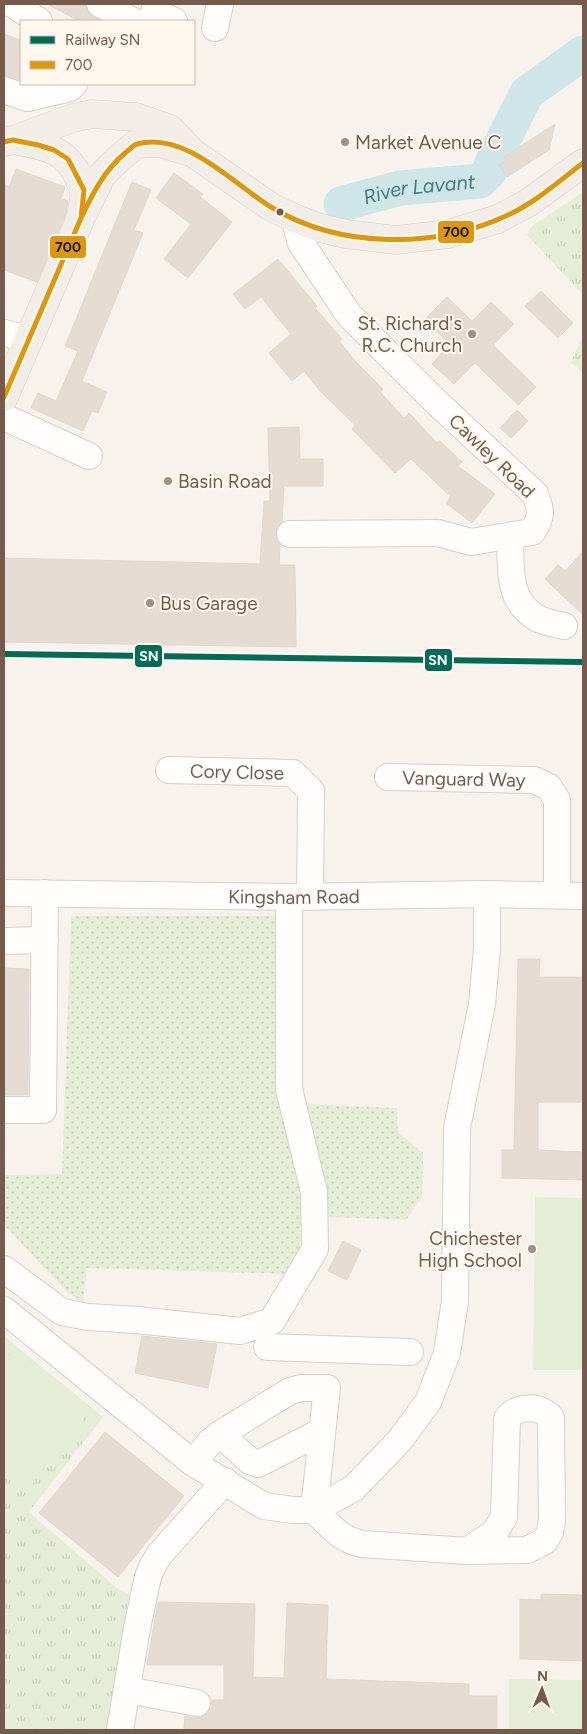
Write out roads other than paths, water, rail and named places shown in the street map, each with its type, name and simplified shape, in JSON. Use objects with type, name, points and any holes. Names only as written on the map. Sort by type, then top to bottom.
[{"type":"main road","points":[[9,141],[73,118],[92,114],[136,117],[170,129],[193,153],[271,207],[294,218],[320,228],[346,234],[396,240],[448,234],[498,219],[528,203],[583,164]]},
{"type":"main road","points":[[9,141],[38,145],[54,150],[68,159],[84,190],[81,218]]},
{"type":"main road","points":[[4,397],[16,336],[81,218],[102,175],[114,162],[136,144],[160,142],[193,153]]},
{"type":"street","points":[[12,4],[36,20]]},
{"type":"street","points":[[100,4],[154,16]]},
{"type":"street","points":[[4,90],[26,98],[70,88],[73,85]]},
{"type":"street","name":"Cawley Road","points":[[290,534],[438,533],[471,542],[532,532],[540,520],[540,506],[535,494],[433,399],[349,315],[301,243],[294,218]]},
{"type":"street","points":[[4,417],[89,456]]},
{"type":"street","points":[[510,537],[511,579],[518,599],[534,617],[564,626]]},
{"type":"street","name":"Cory Close","points":[[4,1269],[62,1312],[88,1317],[137,1320],[242,1332],[272,1321],[315,1249],[314,1192],[288,1089],[300,897],[311,791],[293,773],[168,770]]},
{"type":"street","name":"Vanguard Way","points":[[388,777],[534,780],[549,787],[557,800],[557,895]]},
{"type":"street","name":"Kingsham Road","points":[[4,893],[300,897],[488,894],[583,896]]},
{"type":"street","points":[[4,1110],[43,1110],[46,893]]},
{"type":"street","points":[[4,1310],[193,1463],[264,1506],[293,1510],[314,1510],[354,1488],[400,1440],[428,1402],[447,1353],[455,1301],[457,1128],[482,1004],[488,948],[488,894]]},
{"type":"street","points":[[4,941],[45,940]]},
{"type":"street","points":[[267,1346],[410,1352]]},
{"type":"street","points":[[314,1510],[331,1349]]},
{"type":"street","points":[[193,1463],[210,1442],[220,1434],[290,1391],[301,1388],[328,1388]]},
{"type":"street","points":[[314,1510],[341,1536],[349,1541],[362,1544],[467,1551],[527,1550],[545,1541],[550,1532],[552,1520],[551,1418],[548,1413],[542,1410],[517,1410],[510,1413],[507,1419],[504,1517],[496,1532],[467,1551]]},
{"type":"street","points":[[220,1434],[250,1462],[258,1464],[322,1431]]},
{"type":"street","points":[[120,1730],[139,1620],[152,1567],[159,1555],[225,1481]]},
{"type":"street","points":[[127,1690],[198,1703]]},
{"type":"waterway","name":"River Lavant","points":[[341,204],[400,188],[480,181],[489,172],[494,158],[527,93],[583,53]]},
{"type":"rail line","name":"SN","points":[[4,654],[583,662]]},
{"type":"place","name":"Market Avenue C","points":[[345,142]]},
{"type":"place","name":"St. Richard's R.C. Church","points":[[472,334]]},
{"type":"place","name":"Basin Road","points":[[168,481]]},
{"type":"place","name":"Bus Garage","points":[[150,603]]},
{"type":"place","name":"Chichester High School","points":[[532,1249]]}]
